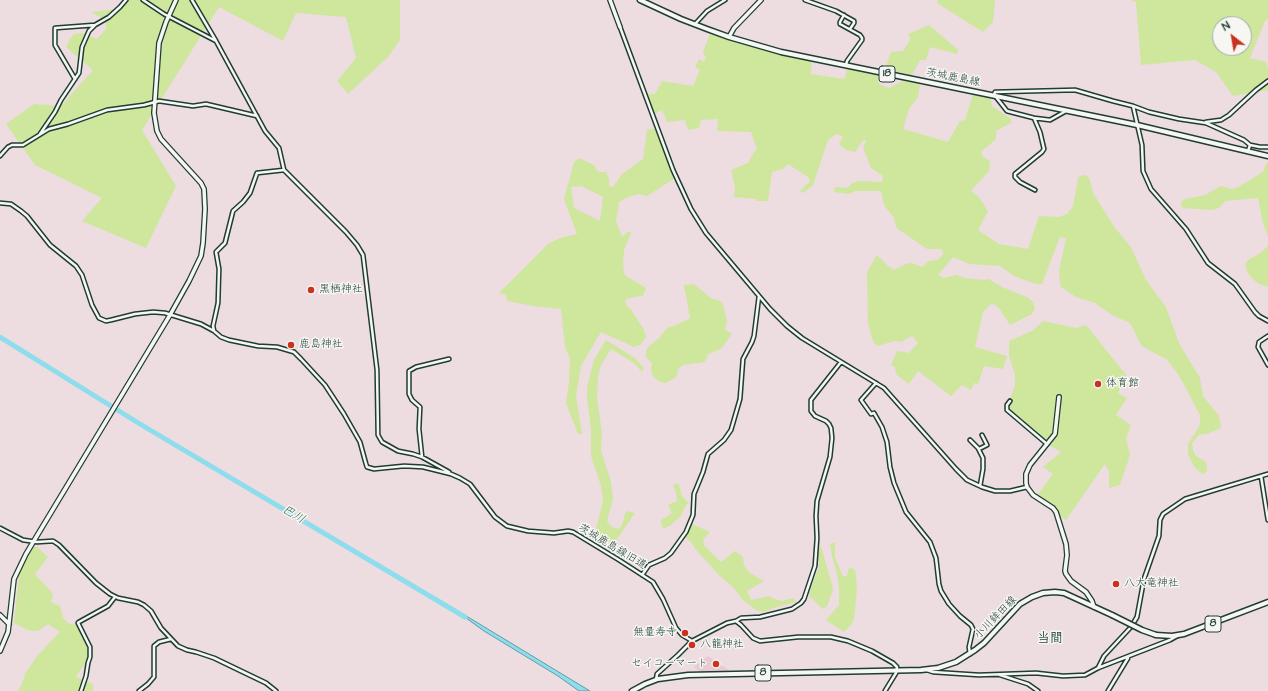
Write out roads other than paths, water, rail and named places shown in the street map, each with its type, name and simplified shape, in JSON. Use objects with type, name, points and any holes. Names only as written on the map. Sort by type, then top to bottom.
[{"type":"main road","name":"茨城鹿島線","points":[[640,0],[695,25],[780,52],[1137,124],[1268,156]]},
{"type":"main road","name":"小川鉾田線","points":[[632,691],[656,680],[694,674],[927,669],[950,664],[970,654],[984,643],[1023,602],[1035,595],[1046,592],[1059,592],[1068,595],[1142,630],[1156,634],[1177,636],[1268,602]]},
{"type":"street","points":[[39,134],[55,112],[79,73],[80,57],[85,37],[95,25],[109,17],[126,0]]},
{"type":"street","points":[[143,0],[169,16],[216,41]]},
{"type":"street","points":[[0,650],[8,632],[14,579],[26,554],[170,315],[201,256],[205,226],[205,198],[202,183],[161,139],[155,123],[154,113],[161,34],[176,0]]},
{"type":"street","points":[[192,0],[265,131],[279,148],[284,170],[346,232],[363,256],[377,370],[378,435],[382,442],[398,451],[422,457],[451,474]]},
{"type":"street","points":[[610,0],[673,170],[691,209],[704,230],[759,296],[794,332],[813,346],[876,383],[890,394],[961,474],[971,482],[990,490],[1018,490],[1027,487]]},
{"type":"street","points":[[695,25],[707,11],[725,0]]},
{"type":"street","points":[[729,37],[734,28],[761,0]]},
{"type":"street","points":[[806,0],[844,15],[855,22],[850,29]]},
{"type":"street","points":[[844,15],[840,23],[860,35],[862,39],[847,61],[846,65]]},
{"type":"street","points":[[75,79],[55,45],[55,28],[95,25]]},
{"type":"street","points":[[1066,110],[1050,120],[1034,118],[1007,111],[995,95],[995,92],[1075,90],[1149,112],[1179,119],[1206,122],[1221,120],[1229,115],[1268,81]]},
{"type":"street","points":[[0,156],[8,147],[15,144],[22,146],[49,129],[107,110],[155,102],[162,101],[193,106],[206,104],[257,116]]},
{"type":"street","points":[[1133,106],[1142,145],[1143,172],[1151,189],[1186,229],[1208,263],[1234,284],[1255,312],[1268,321]]},
{"type":"street","points":[[1034,118],[1040,132],[1044,149],[1014,174],[1020,182],[1035,190]]},
{"type":"street","points":[[1206,122],[1244,140],[1250,145],[1260,148],[1268,147]]},
{"type":"street","points":[[1248,151],[1250,145]]},
{"type":"street","points":[[214,331],[213,326],[219,298],[216,252],[225,243],[233,211],[250,193],[257,173],[284,170]]},
{"type":"street","name":"茨城鹿島線旧道","points":[[0,203],[11,204],[21,211],[27,216],[50,246],[76,266],[82,275],[92,305],[99,318],[106,321],[128,315],[153,312],[165,313],[193,321],[229,340],[258,346],[282,348],[294,352],[326,385],[360,442],[366,464],[370,468],[380,469],[404,466],[423,467],[451,474],[470,484],[495,517],[507,526],[528,531],[554,533],[571,532],[653,582],[659,591],[678,631],[692,641]]},
{"type":"street","points":[[642,575],[649,565],[665,558],[671,553],[686,532],[693,514],[694,494],[703,472],[708,454],[724,440],[731,430],[740,399],[743,359],[754,336],[759,296]]},
{"type":"street","points":[[1268,336],[1260,342],[1258,347],[1268,365]]},
{"type":"street","points":[[422,457],[420,407],[412,400],[409,394],[410,371],[416,367],[449,359]]},
{"type":"street","points":[[656,680],[657,674],[692,641],[726,623],[736,621],[741,618],[760,617],[792,609],[804,599],[815,566],[817,502],[830,457],[832,438],[829,424],[815,416],[811,411],[811,400],[841,362]]},
{"type":"street","points":[[876,383],[860,400],[871,414],[874,413],[883,429],[894,483],[906,512],[930,542],[935,556],[941,591],[951,606],[971,625],[973,629],[969,647],[970,654]]},
{"type":"street","points":[[1059,397],[1055,434],[1027,470],[1027,487],[1035,497],[1053,508],[1056,512],[1066,544],[1066,574],[1070,581],[1090,596],[1094,607]]},
{"type":"street","points":[[1010,401],[1007,405],[1007,410],[1047,444]]},
{"type":"street","points":[[979,449],[987,445],[982,435]]},
{"type":"street","points":[[970,440],[979,449],[983,458],[980,486]]},
{"type":"street","points":[[1098,668],[1104,656],[1131,627],[1137,617],[1144,579],[1160,536],[1160,520],[1163,514],[1185,499],[1268,474]]},
{"type":"street","points":[[1261,476],[1268,520]]},
{"type":"street","points":[[0,528],[23,540],[33,542],[53,541],[59,545],[96,583],[115,597],[138,602],[144,605],[151,611],[161,628],[178,646],[214,658],[249,674],[266,683],[276,691]]},
{"type":"street","points":[[81,691],[90,657],[90,647],[78,623],[108,606],[115,597]]},
{"type":"street","points":[[0,615],[9,624]]},
{"type":"street","points":[[736,621],[753,638],[760,641],[828,637],[848,641],[872,651],[893,663],[897,668],[885,691]]},
{"type":"street","points":[[927,669],[933,672],[979,675],[1036,673],[1079,676],[1088,674],[1098,668],[1177,636]]},
{"type":"street","points":[[139,691],[154,677],[154,646],[159,642],[171,639]]},
{"type":"street","points":[[1108,691],[1128,657]]},
{"type":"street","points":[[1000,674],[1028,684],[1038,691]]},
{"type":"water","points":[[455,610],[590,691],[579,691],[558,676],[484,631]]},
{"type":"waterway","name":"巴川","points":[[0,337],[140,424],[465,617]]},
{"type":"place","name":"黒栖神社","points":[[311,290]]},
{"type":"place","name":"鹿島神社","points":[[291,345]]},
{"type":"place","name":"体育館","points":[[1098,384]]},
{"type":"place","name":"八大竜神社","points":[[1116,584]]},
{"type":"place","name":"無量寿寺","points":[[685,633]]},
{"type":"place","name":"八龍神社","points":[[692,645]]},
{"type":"place","name":"セイコーマート","points":[[716,664]]},
{"type":"district","name":"当間","points":[[1050,639]]}]
